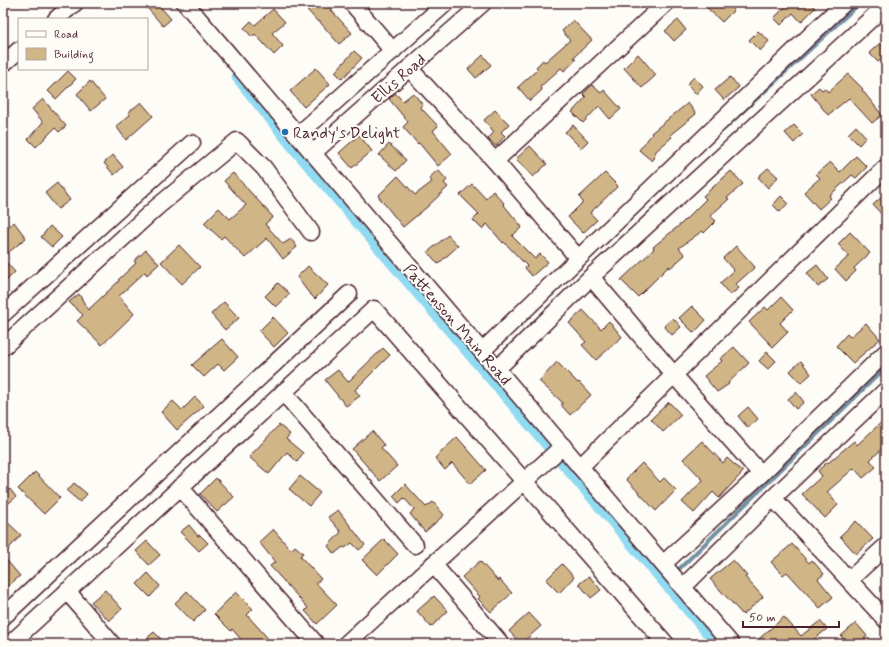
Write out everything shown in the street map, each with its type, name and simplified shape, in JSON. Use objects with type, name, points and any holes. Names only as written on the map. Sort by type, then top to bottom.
[{"type":"street","points":[[57,18],[75,3]]},
{"type":"street","name":"Pattenson Main Road","points":[[185,3],[482,351],[560,448],[580,467],[732,644]]},
{"type":"street","points":[[352,3],[393,51]]},
{"type":"street","points":[[298,135],[446,3]]},
{"type":"street","name":"Ellis Road","points":[[313,153],[483,3]]},
{"type":"street","points":[[495,161],[666,3]]},
{"type":"street","points":[[482,351],[844,3]]},
{"type":"street","points":[[497,369],[590,278],[883,15]]},
{"type":"street","points":[[3,64],[18,51]]},
{"type":"street","points":[[409,68],[495,161],[578,258]]},
{"type":"street","points":[[3,347],[157,208],[237,141],[264,168],[311,232]]},
{"type":"street","points":[[3,314],[192,143]]},
{"type":"street","points":[[580,467],[886,167]]},
{"type":"street","points":[[103,223],[120,241]]},
{"type":"street","points":[[590,278],[761,474]]},
{"type":"street","points":[[3,617],[349,294]]},
{"type":"street","points":[[10,644],[374,309],[526,479],[661,642]]},
{"type":"street","points":[[666,566],[886,352]]},
{"type":"street","points":[[681,584],[886,390]]},
{"type":"street","points":[[284,392],[415,545]]},
{"type":"street","points":[[346,644],[560,448]]},
{"type":"street","points":[[180,487],[316,644]]},
{"type":"street","points":[[773,498],[886,620]]},
{"type":"street","points":[[849,580],[886,546]]},
{"type":"street","points":[[433,564],[501,644]]},
{"type":"street","points":[[67,591],[112,644]]},
{"type":"building","points":[[143,3],[157,3],[171,19],[163,26]]},
{"type":"building","points":[[301,3],[339,3],[331,10],[352,33],[339,44]]},
{"type":"building","points":[[702,3],[727,3],[734,10],[722,22]]},
{"type":"building","points":[[782,3],[810,3],[815,8],[801,22],[793,13],[781,25],[774,18],[786,6]]},
{"type":"building","points":[[273,9],[285,22],[272,33],[283,46],[274,55],[255,34],[252,37],[244,28],[251,21],[255,25]]},
{"type":"building","points":[[573,20],[592,40],[574,57],[576,60],[564,71],[561,68],[540,87],[542,90],[530,101],[518,87],[538,69],[536,67],[543,60],[545,62],[570,40],[562,31]]},
{"type":"building","points":[[678,20],[686,30],[674,41],[665,31]]},
{"type":"building","points":[[758,31],[769,41],[760,51],[749,40]]},
{"type":"building","points":[[880,43],[886,50],[886,55],[878,62],[869,53]]},
{"type":"building","points":[[354,51],[362,58],[342,79],[335,72]]},
{"type":"building","points":[[638,54],[656,75],[642,88],[624,68]]},
{"type":"building","points":[[483,55],[491,65],[476,78],[468,69]]},
{"type":"building","points":[[316,68],[330,84],[304,107],[290,91]]},
{"type":"building","points":[[68,71],[76,79],[56,99],[48,91]]},
{"type":"building","points":[[848,74],[863,89],[862,90],[882,115],[872,123],[849,98],[828,115],[811,94],[819,87],[822,90],[825,88],[828,92]]},
{"type":"building","points":[[694,77],[703,86],[696,94],[687,84]]},
{"type":"building","points":[[730,77],[739,87],[724,100],[715,90]]},
{"type":"building","points":[[90,81],[105,99],[91,111],[77,94]]},
{"type":"building","points":[[592,85],[601,93],[604,90],[621,109],[610,119],[599,106],[583,123],[572,112],[586,97],[583,94]]},
{"type":"building","points":[[395,93],[403,101],[413,93],[423,105],[420,107],[438,126],[433,131],[452,154],[438,166],[419,143],[418,144],[403,127],[408,122],[389,99]]},
{"type":"building","points":[[43,99],[66,126],[59,132],[55,128],[36,147],[28,139],[43,122],[32,109]]},
{"type":"building","points":[[141,102],[153,116],[126,140],[116,126],[130,115],[128,113]]},
{"type":"building","points":[[688,103],[696,114],[670,135],[672,137],[656,151],[652,161],[639,150],[652,134],[651,133]]},
{"type":"building","points":[[495,110],[509,124],[501,132],[505,136],[496,146],[488,139],[494,132],[484,120]]},
{"type":"building","points":[[573,125],[588,141],[581,148],[565,132]]},
{"type":"building","points":[[794,125],[803,134],[794,143],[785,133]]},
{"type":"building","points":[[856,126],[866,137],[859,145],[848,134]]},
{"type":"building","points":[[359,135],[372,151],[352,168],[339,153]]},
{"type":"building","points":[[389,144],[406,160],[396,171],[379,155]]},
{"type":"building","points":[[530,146],[547,164],[533,177],[516,159]]},
{"type":"building","points":[[113,155],[123,167],[114,175],[104,163]]},
{"type":"building","points":[[856,156],[867,167],[856,178],[852,175],[829,196],[831,198],[819,209],[804,192],[820,178],[816,174],[830,162],[840,172]]},
{"type":"building","points":[[768,168],[778,177],[768,188],[758,177]]},
{"type":"building","points":[[438,170],[447,180],[444,183],[448,187],[403,227],[378,196],[398,176],[415,195],[432,182],[429,178]]},
{"type":"building","points":[[731,171],[743,184],[710,216],[716,221],[704,233],[702,231],[679,248],[685,255],[670,268],[669,266],[638,297],[621,280],[654,249],[653,247],[681,224],[706,199],[703,196]]},
{"type":"building","points":[[233,173],[273,217],[265,224],[283,244],[291,239],[297,247],[283,259],[267,238],[245,258],[224,236],[221,239],[204,223],[219,208],[230,219],[246,205],[224,181]]},
{"type":"building","points":[[605,173],[618,186],[590,213],[597,220],[583,233],[568,217],[583,202],[579,197]]},
{"type":"building","points":[[57,183],[70,200],[58,209],[45,193]]},
{"type":"building","points":[[472,184],[486,199],[493,191],[522,227],[512,236],[535,259],[540,254],[548,262],[532,276],[525,268],[527,266],[504,242],[503,243],[487,224],[482,229],[473,220],[479,214],[460,195]]},
{"type":"building","points":[[886,193],[886,219],[873,205]]},
{"type":"building","points":[[781,196],[788,203],[780,212],[773,205]]},
{"type":"building","points":[[14,222],[26,238],[3,257],[3,231]]},
{"type":"building","points":[[50,226],[62,237],[52,247],[41,237]]},
{"type":"building","points":[[850,232],[870,253],[854,268],[856,271],[846,281],[835,269],[849,256],[838,244]]},
{"type":"building","points":[[448,235],[458,246],[438,264],[428,252]]},
{"type":"building","points":[[179,245],[200,267],[182,284],[161,262]]},
{"type":"building","points":[[736,246],[755,267],[736,284],[739,288],[730,295],[720,283],[734,271],[723,258]]},
{"type":"building","points":[[146,250],[159,264],[147,275],[145,272],[119,296],[134,314],[102,345],[77,321],[83,315],[69,302],[79,294],[88,310],[119,281],[118,280],[136,263],[134,261]]},
{"type":"building","points":[[3,259],[15,272],[3,284]]},
{"type":"building","points":[[817,265],[828,279],[818,287],[807,273]]},
{"type":"building","points":[[308,266],[328,285],[315,299],[297,277]]},
{"type":"building","points":[[278,283],[290,294],[276,307],[265,296]]},
{"type":"building","points":[[781,297],[793,310],[780,323],[788,332],[773,347],[749,322],[765,307],[768,310]]},
{"type":"building","points":[[224,302],[239,318],[225,330],[211,314]]},
{"type":"building","points":[[692,306],[706,320],[694,333],[679,318]]},
{"type":"building","points":[[583,310],[601,329],[609,321],[622,337],[596,360],[582,345],[586,342],[569,323]]},
{"type":"building","points":[[273,317],[288,333],[274,347],[259,331]]},
{"type":"building","points":[[673,318],[681,327],[672,335],[664,326]]},
{"type":"building","points":[[866,323],[880,339],[853,363],[836,346],[847,334],[850,337]]},
{"type":"building","points":[[222,339],[238,357],[224,370],[218,364],[204,377],[192,365]]},
{"type":"building","points":[[734,347],[749,363],[728,383],[729,384],[717,392],[704,376],[722,361],[720,359]]},
{"type":"building","points":[[383,348],[390,355],[355,390],[360,396],[346,406],[325,380],[338,370],[348,382]]},
{"type":"building","points":[[767,352],[776,361],[768,369],[759,361]]},
{"type":"building","points":[[801,361],[811,374],[801,383],[790,371]]},
{"type":"building","points":[[557,362],[591,395],[570,415],[562,406],[562,402],[539,381]]},
{"type":"building","points":[[796,392],[804,402],[796,409],[788,399]]},
{"type":"building","points":[[195,397],[204,406],[177,430],[161,412],[173,401],[182,410]]},
{"type":"building","points":[[669,402],[681,415],[663,432],[651,419]]},
{"type":"building","points":[[748,407],[758,419],[748,428],[738,416]]},
{"type":"building","points":[[886,418],[886,445],[870,460],[876,467],[863,478],[854,468],[827,492],[838,505],[825,518],[802,494],[822,476],[818,471],[827,462],[828,463],[854,441],[857,445]]},
{"type":"building","points":[[279,425],[290,434],[286,439],[303,453],[297,462],[287,452],[269,474],[249,457]]},
{"type":"building","points":[[372,431],[384,445],[381,448],[397,466],[380,481],[352,449]]},
{"type":"building","points":[[457,437],[486,470],[470,484],[452,463],[445,470],[435,458]]},
{"type":"building","points":[[702,441],[723,463],[727,458],[743,472],[719,498],[713,492],[694,513],[682,502],[703,480],[683,459]]},
{"type":"building","points":[[642,463],[660,482],[664,478],[676,490],[656,511],[626,479]]},
{"type":"building","points":[[35,472],[60,498],[44,514],[18,489]]},
{"type":"building","points":[[300,476],[320,493],[309,506],[289,489]]},
{"type":"building","points":[[216,478],[234,497],[217,512],[200,494]]},
{"type":"building","points":[[74,483],[87,494],[80,502],[67,491]]},
{"type":"building","points":[[405,484],[426,507],[433,502],[444,515],[425,532],[410,514],[414,509],[404,498],[399,503],[393,496]]},
{"type":"building","points":[[10,489],[16,497],[3,508],[3,494]]},
{"type":"building","points":[[338,510],[365,545],[359,550],[352,543],[345,548],[343,547],[334,554],[328,546],[341,532],[328,517]]},
{"type":"building","points":[[3,518],[21,535],[3,555]]},
{"type":"building","points":[[856,521],[873,539],[856,554],[840,536]]},
{"type":"building","points":[[189,525],[198,536],[200,535],[208,543],[199,551],[180,532]]},
{"type":"building","points":[[273,529],[291,550],[295,546],[303,553],[300,556],[321,579],[316,583],[337,605],[317,624],[305,611],[308,608],[270,566],[275,562],[259,542]]},
{"type":"building","points":[[384,539],[398,554],[377,575],[362,560]]},
{"type":"building","points":[[147,541],[160,555],[149,565],[136,551]]},
{"type":"building","points":[[792,544],[809,563],[812,560],[824,574],[818,579],[833,597],[820,608],[787,572],[783,575],[771,562]]},
{"type":"building","points":[[3,556],[20,576],[3,590]]},
{"type":"building","points":[[733,560],[747,576],[745,577],[763,597],[743,615],[710,579]]},
{"type":"building","points":[[480,561],[498,581],[499,579],[512,593],[491,612],[478,599],[480,597],[462,577]]},
{"type":"building","points":[[562,564],[574,577],[559,593],[546,580]]},
{"type":"building","points":[[148,573],[160,586],[150,597],[137,584]]},
{"type":"building","points":[[589,576],[601,590],[591,598],[579,584]]},
{"type":"building","points":[[105,590],[122,609],[109,621],[91,602]]},
{"type":"building","points":[[187,591],[205,610],[193,622],[175,603]]},
{"type":"building","points":[[236,592],[253,609],[247,615],[273,644],[245,644],[232,629],[231,631],[214,614]]},
{"type":"building","points":[[434,596],[448,611],[431,627],[417,611]]},
{"type":"building","points":[[529,613],[541,626],[521,644],[509,631]]},
{"type":"building","points":[[784,617],[801,636],[820,621],[827,629],[808,644],[753,644]]},
{"type":"building","points":[[856,623],[867,636],[858,644],[848,644],[841,636]]},
{"type":"building","points":[[154,632],[166,644],[152,644],[147,638]]},
{"type":"waterway","points":[[724,129],[860,3]]},
{"type":"waterway","points":[[238,77],[294,147],[718,644]]},
{"type":"waterway","points":[[294,147],[299,142]]},
{"type":"waterway","points":[[674,574],[886,367]]},
{"type":"place","name":"Randy's Delight","points":[[285,132]]}]
